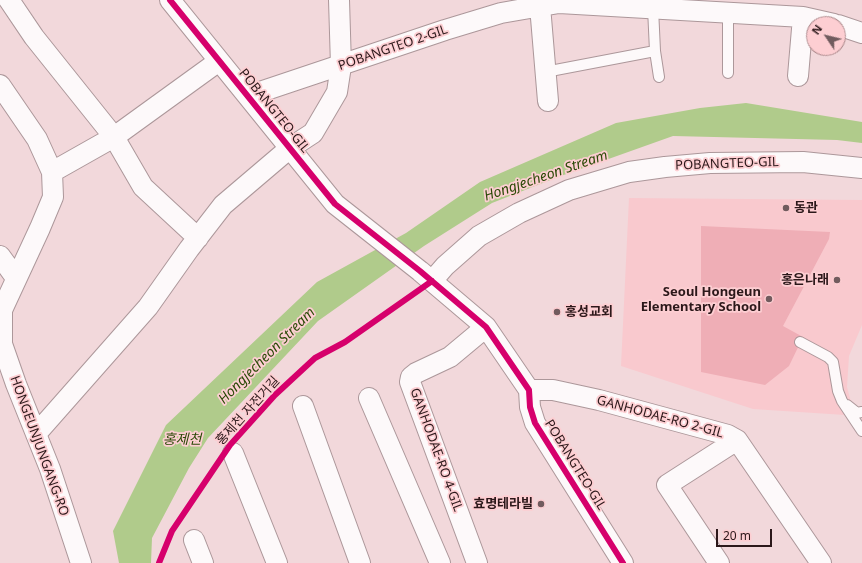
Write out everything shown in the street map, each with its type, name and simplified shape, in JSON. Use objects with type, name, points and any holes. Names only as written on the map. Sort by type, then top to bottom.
[{"type":"street","points":[[0,6],[9,0],[34,37],[114,137],[143,187],[198,238]]},
{"type":"street","name":"POBANGTEO-GIL","points":[[170,0],[335,204],[426,276],[486,327],[529,390],[530,407],[535,423],[623,563]]},
{"type":"street","name":"POBANGTEO-GIL","points":[[290,148],[313,133],[337,92],[341,66],[339,0]]},
{"type":"street","points":[[548,101],[545,72],[553,3]]},
{"type":"street","name":"POBANGTEO 2-GIL","points":[[248,96],[494,15],[553,3],[728,13],[761,8],[806,18]]},
{"type":"street","points":[[798,76],[803,17]]},
{"type":"street","points":[[846,28],[862,33]]},
{"type":"street","points":[[52,172],[114,137],[220,61]]},
{"type":"street","name":"HONGEUNJUNGANG-RO","points":[[0,85],[37,139],[52,172],[53,197],[2,310],[2,344],[8,381],[36,434],[50,469],[81,563]]},
{"type":"street","points":[[36,434],[148,306],[224,205],[290,148]]},
{"type":"street","name":"POBANGTEO-GIL","points":[[426,276],[444,266],[479,236],[519,213],[569,190],[629,172],[710,163],[803,162],[862,168]]},
{"type":"street","points":[[0,256],[16,278]]},
{"type":"street","name":"GANHODAE-RO 4-GIL","points":[[478,563],[410,382],[416,373],[450,357],[486,327]]},
{"type":"street","name":"GANHODAE-RO 2-GIL","points":[[529,390],[553,390],[599,400],[718,432],[737,440],[821,563]]},
{"type":"street","points":[[369,398],[440,563]]},
{"type":"street","points":[[303,406],[360,563]]},
{"type":"street","points":[[719,563],[667,485],[737,440]]},
{"type":"street","points":[[233,453],[277,563]]},
{"type":"street","points":[[194,540],[202,563]]},
{"type":"lane","points":[[653,8],[655,51],[659,77]]},
{"type":"lane","points":[[728,13],[728,73]]},
{"type":"lane","points":[[545,72],[655,51]]},
{"type":"lane","points":[[800,342],[828,357],[832,362],[838,391],[842,401],[862,431]]},
{"type":"lane","points":[[842,401],[853,411],[857,413],[862,412]]},
{"type":"shaded area","points":[[629,198],[862,200],[862,325],[849,356],[847,387],[851,402],[845,415],[753,409],[621,366]]},
{"type":"shaded area","points":[[701,226],[830,232],[829,239],[783,326],[803,337],[789,366],[765,385],[701,372]]},
{"type":"water","points":[[746,103],[862,122],[862,143],[837,140],[673,136],[558,177],[492,203],[424,246],[318,321],[208,438],[189,468],[152,538],[151,563],[119,563],[113,531],[166,425],[317,282],[406,233],[480,182],[616,123],[700,108]]},
{"type":"cycle path","points":[[170,0],[335,204],[420,271],[486,327],[529,390],[530,407],[535,423],[623,563]]},
{"type":"cycle path","name":"홍제천 자전거길","points":[[159,563],[172,531],[230,445],[275,395],[315,358],[345,342],[432,281]]},
{"type":"place","name":"동관","points":[[786,208]]},
{"type":"place","name":"홍은나래","points":[[837,280]]},
{"type":"place","name":"Seoul Hongeun Elementary School","points":[[769,299]]},
{"type":"place","name":"홍성교회","points":[[557,312]]},
{"type":"place","name":"효명테라빌","points":[[541,504]]},
{"type":"water label","name":"Hongjecheon Stream","points":[[546,176]]},
{"type":"water label","name":"Hongjecheon Stream","points":[[267,356]]},
{"type":"water label","name":"홍제천","points":[[182,440]]}]
